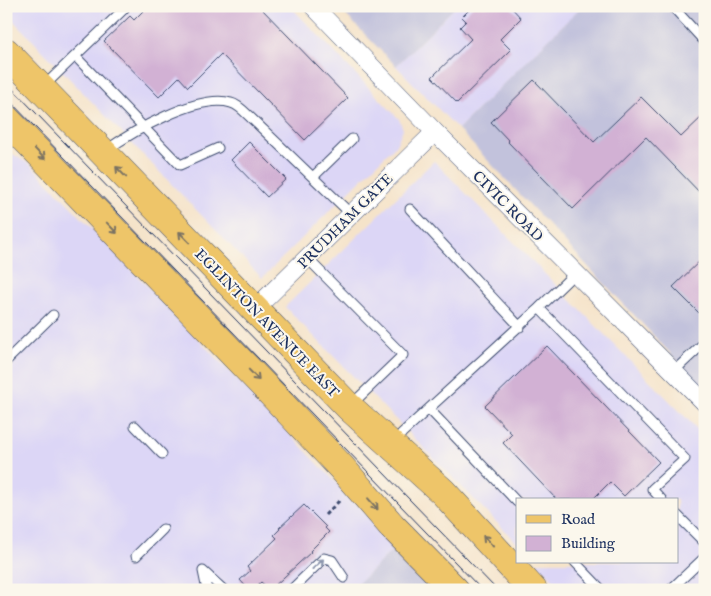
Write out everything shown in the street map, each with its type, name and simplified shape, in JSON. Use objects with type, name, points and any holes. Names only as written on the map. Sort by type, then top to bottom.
[{"type":"main road","name":"EGLINTON AVENUE EAST","points":[[6,52],[349,407],[443,492],[533,590]]},
{"type":"main road","points":[[6,119],[268,390],[392,526],[455,590]]},
{"type":"street","name":"CIVIC ROAD","points":[[314,6],[435,132],[705,403]]},
{"type":"street","name":"PRUDHAM GATE","points":[[254,310],[435,132]]},
{"type":"lane","points":[[672,6],[705,42]]},
{"type":"lane","points":[[41,88],[124,9]]},
{"type":"lane","points":[[75,56],[142,128],[180,165],[218,148]]},
{"type":"lane","points":[[102,152],[142,128],[188,107],[214,100],[232,103],[249,116],[351,214]]},
{"type":"lane","points":[[313,177],[352,139]]},
{"type":"lane","points":[[410,209],[520,327]]},
{"type":"lane","points":[[307,258],[403,355],[349,407]]},
{"type":"lane","points":[[391,447],[402,433],[520,327],[575,273]]},
{"type":"lane","points":[[539,308],[685,459],[652,489],[660,498]]},
{"type":"lane","points":[[6,361],[53,315]]},
{"type":"lane","points":[[673,372],[705,342]]},
{"type":"lane","points":[[429,409],[516,501]]},
{"type":"lane","points":[[135,426],[162,454]]},
{"type":"lane","points":[[678,516],[705,543]]},
{"type":"lane","points":[[136,556],[163,529]]},
{"type":"lane","points":[[670,590],[705,557]]},
{"type":"lane","points":[[291,590],[324,558],[332,560],[344,578]]},
{"type":"lane","points":[[577,564],[602,590]]},
{"type":"lane","points":[[207,590],[203,571],[224,590]]},
{"type":"path","points":[[325,515],[343,498]]},
{"type":"shaded area","points":[[16,6],[290,6],[399,119],[403,129],[396,145],[262,278],[8,15]]},
{"type":"shaded area","points":[[337,6],[456,6],[396,66]]},
{"type":"shaded area","points":[[456,6],[582,6],[458,129],[396,66]]},
{"type":"shaded area","points":[[582,6],[705,6],[705,390],[458,129]]},
{"type":"shaded area","points":[[6,147],[14,155],[31,165],[397,546],[351,590],[6,590]]},
{"type":"shaded area","points":[[434,161],[705,437],[705,590],[563,590],[538,564],[678,564],[678,498],[516,498],[516,542],[285,307]]},
{"type":"shaded area","points":[[397,546],[436,590],[351,590]]},
{"type":"building","points":[[148,6],[259,6],[348,98],[305,140],[221,54],[188,87],[179,77],[159,97],[104,41],[130,16],[134,20]]},
{"type":"building","points":[[473,6],[510,6],[521,18],[500,39],[511,50],[457,103],[432,77],[471,39],[460,27],[466,21],[462,17]]},
{"type":"building","points":[[534,80],[594,142],[641,97],[681,137],[705,114],[705,198],[646,137],[573,209],[491,122]]},
{"type":"building","points":[[249,142],[286,179],[267,197],[231,160]]},
{"type":"building","points":[[705,256],[705,319],[673,287]]},
{"type":"building","points":[[547,346],[659,462],[624,496],[610,482],[594,498],[555,498],[503,443],[512,434],[485,406]]},
{"type":"building","points":[[304,505],[329,532],[311,552],[270,590],[261,582],[253,590],[249,590],[240,580],[250,571],[247,567],[277,538],[274,535],[279,528]]},
{"type":"tram line","points":[[6,82],[497,590]]},
{"type":"tram line","points":[[6,97],[482,590]]}]
